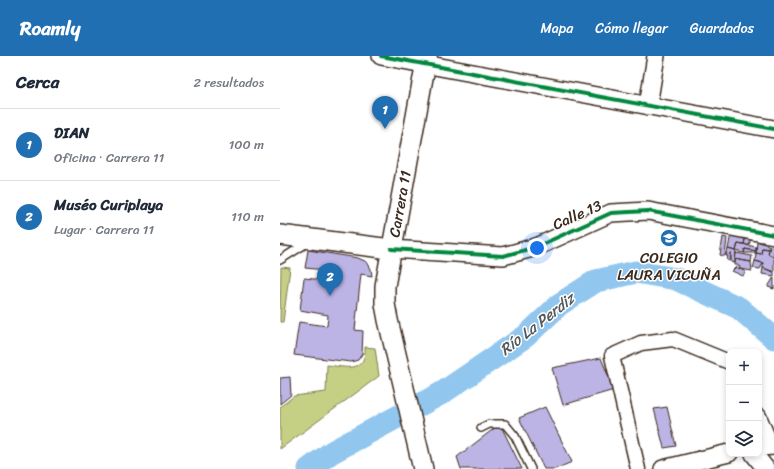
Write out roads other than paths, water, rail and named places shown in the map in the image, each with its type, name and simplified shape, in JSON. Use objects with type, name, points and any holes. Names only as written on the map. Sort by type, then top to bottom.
[{"type":"main road","name":"Carrera 11","points":[[423,469],[384,304],[385,286],[391,249],[426,60]]},
{"type":"main road","points":[[280,235],[391,249]]},
{"type":"street","points":[[381,56],[426,60],[648,106],[774,130]]},
{"type":"street","points":[[648,106],[656,56]]},
{"type":"street","name":"Calle 13","points":[[391,249],[503,256],[536,247],[611,213],[648,211],[774,235]]},
{"type":"street","points":[[638,469],[612,356],[641,343],[673,339],[726,361]]},
{"type":"street","points":[[760,421],[768,446]]},
{"type":"street","points":[[663,469],[726,454]]},
{"type":"street","points":[[756,457],[766,469]]},
{"type":"lane","points":[[280,260],[312,239]]},
{"type":"lane","points":[[481,428],[489,424],[505,424],[515,436],[531,469]]},
{"type":"waterway","name":"Río La Perdiz","points":[[309,469],[332,452],[442,393],[526,336],[560,304],[596,281],[636,272],[676,279],[739,308],[774,338]]},
{"type":"place","name":"DIAN","points":[[385,129]]},
{"type":"place","name":"COLEGIO LAURA VICUÑA","points":[[669,238]]},
{"type":"place","name":"Muséo Curiplaya","points":[[330,296]]}]
